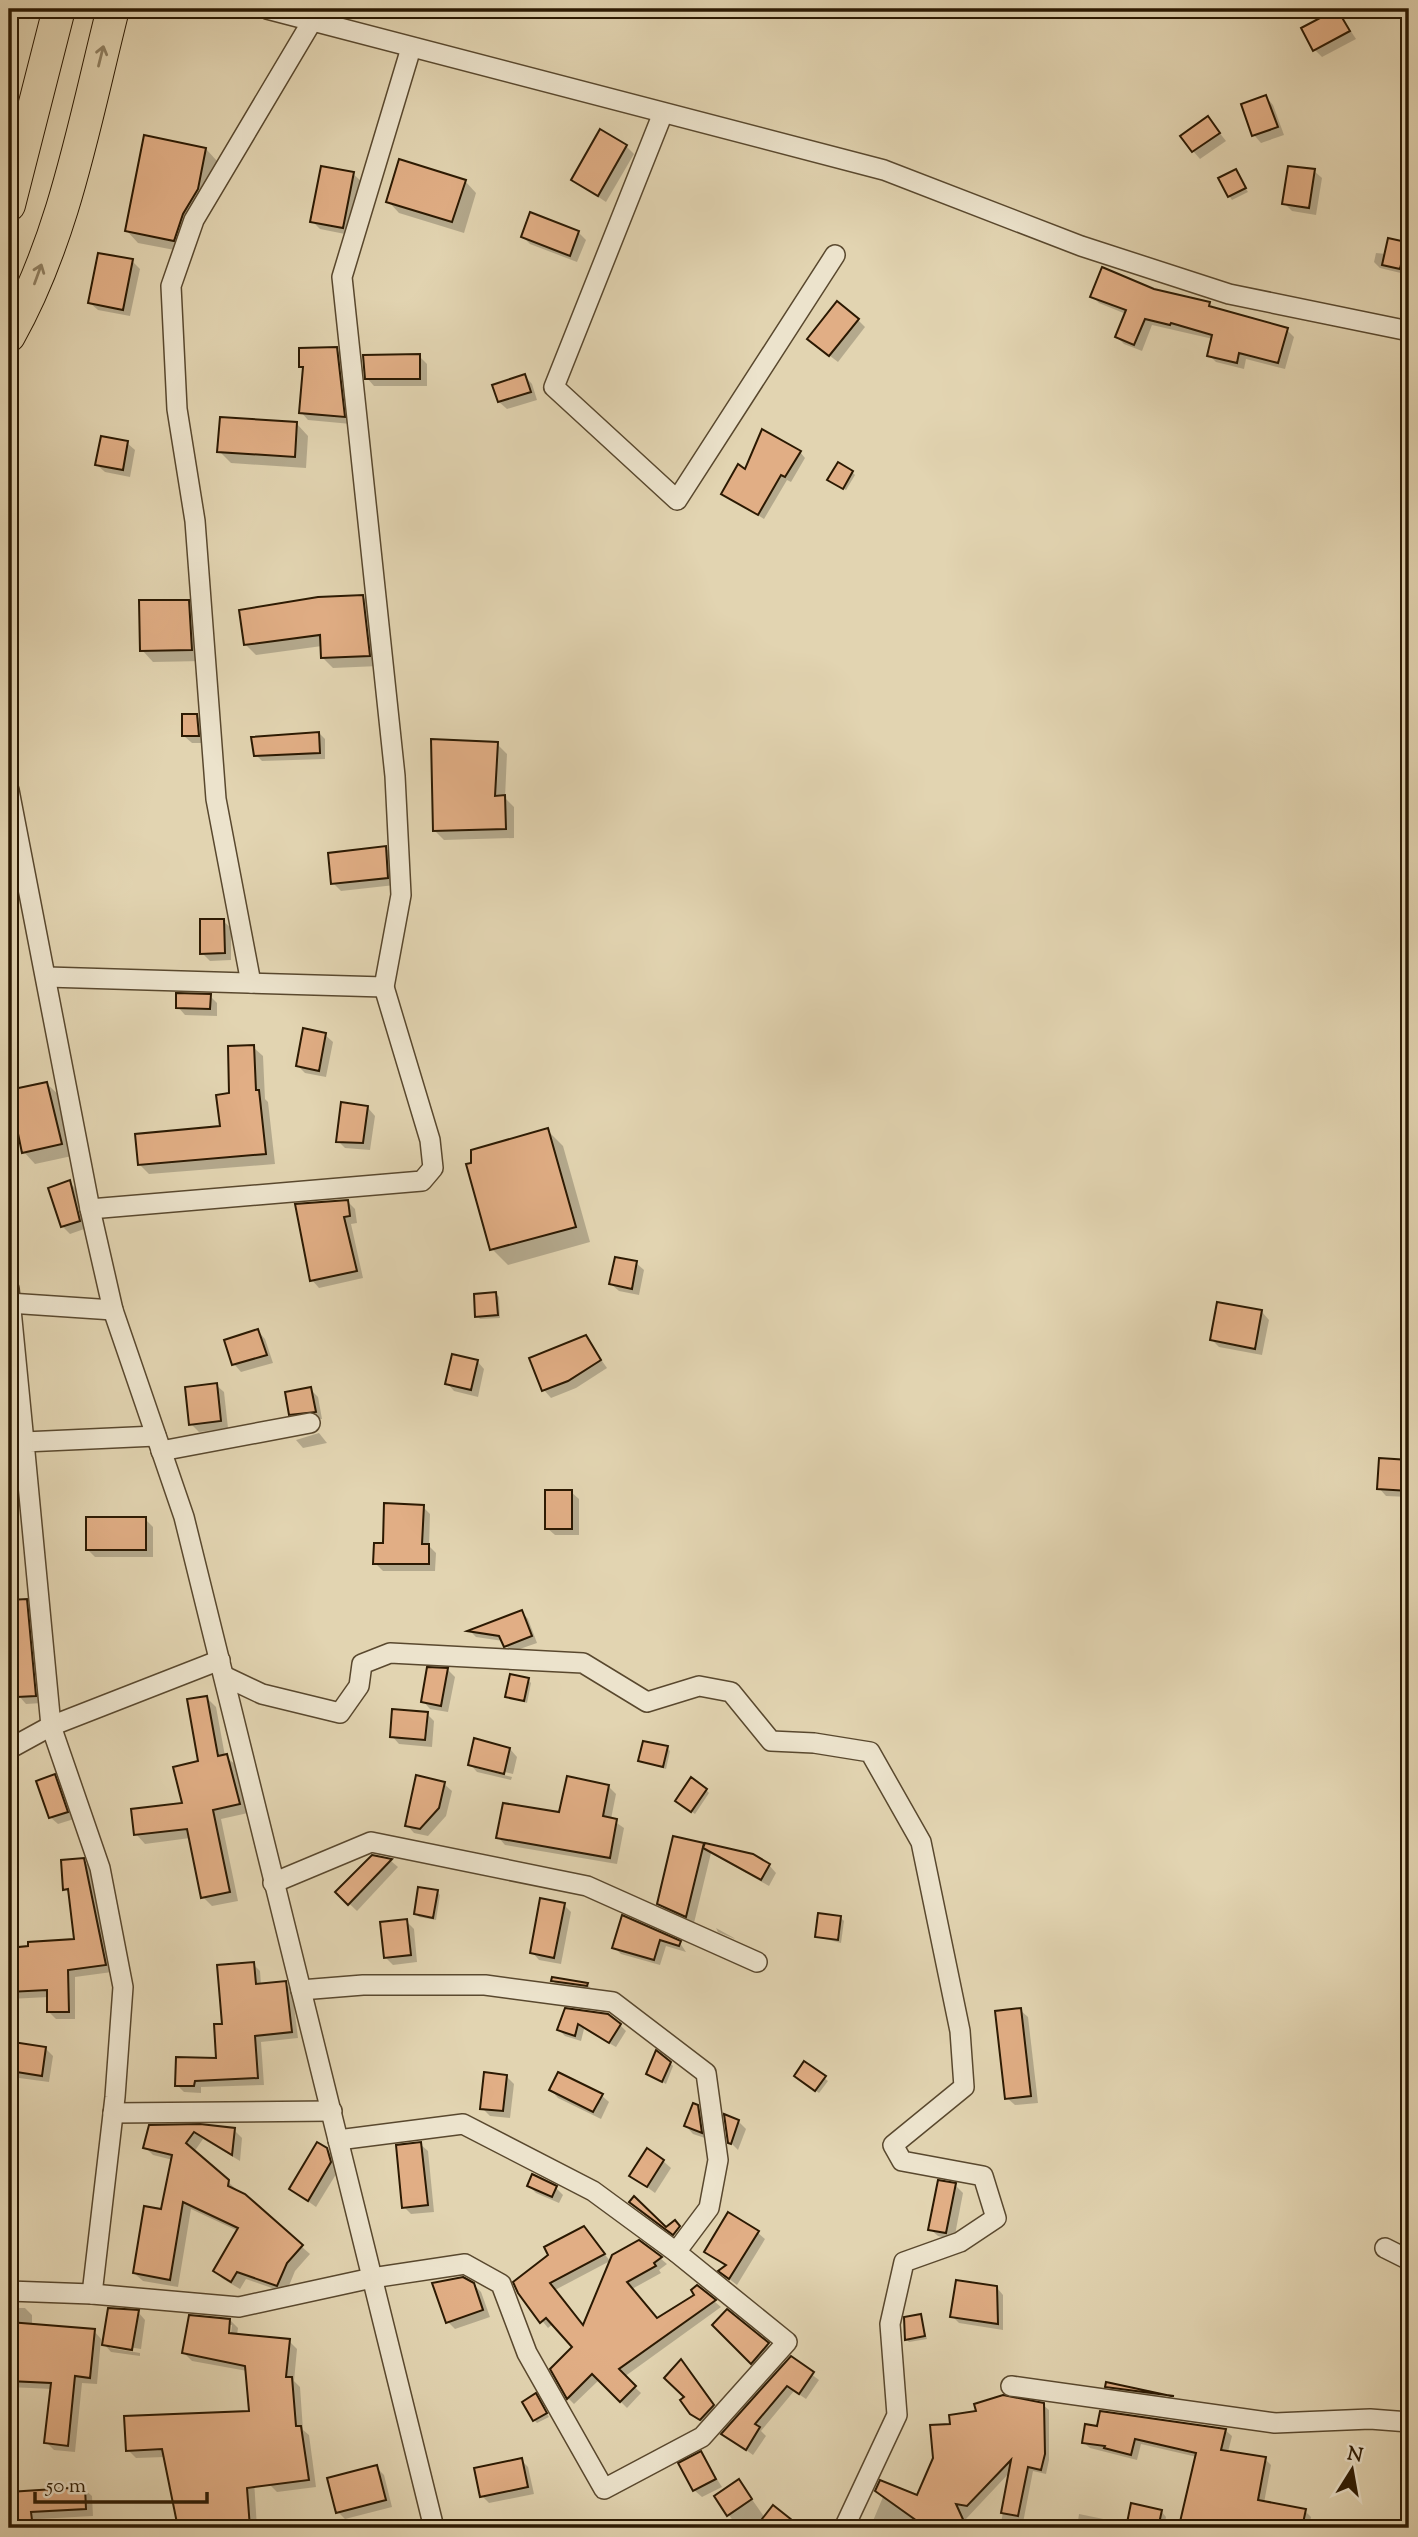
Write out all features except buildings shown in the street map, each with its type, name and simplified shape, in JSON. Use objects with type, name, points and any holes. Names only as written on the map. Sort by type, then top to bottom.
[{"type":"main road","points":[[9,205],[59,9]]},
{"type":"main road","points":[[9,336],[30,298],[61,210],[113,9]]},
{"type":"street","points":[[267,9],[311,23],[884,170],[1081,246],[1229,294],[1409,331]]},
{"type":"street","points":[[251,984],[216,799],[195,521],[177,409],[171,286],[194,220],[311,23]]},
{"type":"street","points":[[90,1209],[422,1181],[433,1168],[430,1140],[384,987],[401,895],[395,776],[342,277],[411,48]]},
{"type":"street","points":[[663,113],[554,387],[677,500],[835,255]]},
{"type":"street","points":[[9,790],[90,1209],[113,1310],[184,1517],[434,2528]]},
{"type":"street","points":[[47,977],[384,987]]},
{"type":"street","points":[[92,2294],[113,2113],[123,1987],[100,1868],[51,1726],[17,1441],[9,1298],[113,1310]]},
{"type":"street","points":[[17,1441],[159,1443],[310,1423]]},
{"type":"street","points":[[222,1668],[262,1694],[340,1713],[359,1686],[362,1664],[390,1653],[583,1663],[647,1702],[699,1686],[731,1692],[771,1741],[814,1743],[870,1752],[921,1842],[960,2031],[964,2087],[893,2146],[902,2161],[983,2176],[996,2218],[960,2242],[904,2262],[890,2324],[897,2416],[844,2528]]},
{"type":"street","points":[[9,1749],[51,1726],[222,1668]]},
{"type":"street","points":[[273,1883],[371,1842],[587,1886],[757,1962]]},
{"type":"street","points":[[301,1990],[363,1985],[485,1985],[613,2002],[706,2073],[718,2160],[709,2208],[676,2252]]},
{"type":"street","points":[[113,2113],[332,2111]]},
{"type":"street","points":[[9,2291],[92,2294],[239,2307],[372,2278],[465,2264],[501,2284],[527,2353],[604,2489],[702,2437],[787,2342],[676,2252],[593,2191],[463,2124],[338,2140]]},
{"type":"street","points":[[1384,2248],[1409,2260]]},
{"type":"street","points":[[1011,2386],[1275,2423],[1370,2419],[1409,2422]]}]
